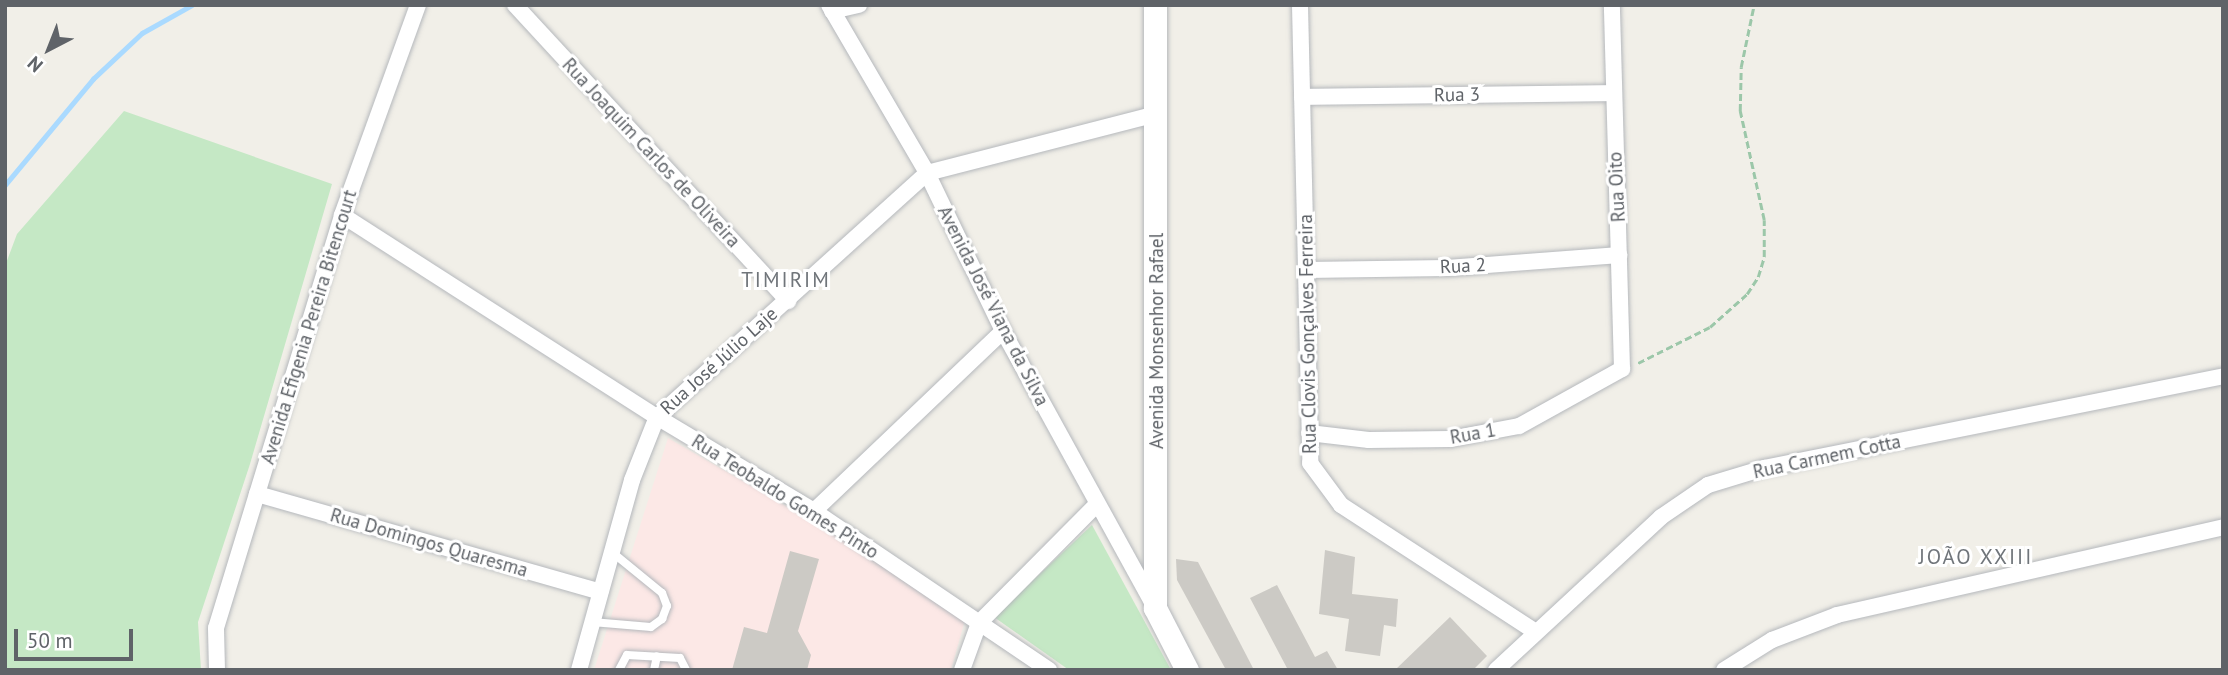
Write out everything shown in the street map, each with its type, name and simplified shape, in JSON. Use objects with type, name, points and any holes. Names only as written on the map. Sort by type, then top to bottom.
[{"type":"main road","name":"Avenida Monsenhor Rafael","points":[[1155,5],[1155,608],[1186,670]]},
{"type":"street","name":"Avenida Efigenia Pereira Bitencourt","points":[[224,670],[216,662],[216,628],[342,215],[418,5]]},
{"type":"street","name":"Rua Joaquim Carlos de Oliveira","points":[[515,5],[788,301]]},
{"type":"street","points":[[830,8],[859,5]]},
{"type":"street","name":"Rua Clovis Gonçalves Ferreira","points":[[1300,5],[1310,463],[1341,505],[1536,632]]},
{"type":"street","name":"Rua Oito","points":[[1612,5],[1612,93],[1620,255],[1622,369]]},
{"type":"street","name":"Avenida José Viana da Silva","points":[[830,8],[927,173],[1003,331],[1096,505],[1155,608]]},
{"type":"street","name":"Rua 3","points":[[1302,97],[1612,93]]},
{"type":"street","name":"Rua José Júlio Laje","points":[[579,670],[632,480],[657,417],[927,173],[1156,114]]},
{"type":"street","name":"Rua Teobaldo Gomes Pinto","points":[[342,215],[657,417],[814,511],[1049,670]]},
{"type":"street","name":"Rua 2","points":[[1306,270],[1447,268],[1620,255]]},
{"type":"street","points":[[814,511],[1003,331]]},
{"type":"street","name":"Rua 1","points":[[1309,433],[1369,440],[1451,439],[1519,426],[1622,369]]},
{"type":"street","name":"Rua Carmem Cotta","points":[[1496,670],[1661,517],[1708,485],[1764,468],[2223,376]]},
{"type":"street","name":"Rua Domingos Quaresma","points":[[257,494],[600,592]]},
{"type":"street","points":[[962,670],[979,623],[1096,505]]},
{"type":"street","points":[[1724,670],[1772,640],[1837,615],[2223,527]]},
{"type":"lane","points":[[592,622],[651,627],[662,619],[667,606],[662,593],[613,554]]},
{"type":"lane","points":[[619,670],[627,655],[680,658],[686,670]]},
{"type":"lane","points":[[654,670],[657,656]]},
{"type":"path","points":[[1622,369],[1710,327],[1747,295],[1758,277],[1764,257],[1763,220],[1740,111],[1741,67],[1754,5]]},
{"type":"shaded area","points":[[668,438],[812,521],[965,620],[951,670],[594,670]]},
{"type":"green space","points":[[124,111],[332,184],[250,464],[198,622],[201,670],[5,670],[5,266],[17,234]]},
{"type":"green space","points":[[1092,525],[1171,670],[1069,670],[994,617]]},
{"type":"building","points":[[1325,550],[1355,557],[1352,594],[1398,599],[1396,627],[1384,625],[1380,656],[1345,651],[1349,619],[1319,614]]},
{"type":"building","points":[[790,551],[819,559],[798,631],[811,655],[807,670],[732,670],[744,627],[767,633]]},
{"type":"building","points":[[1176,559],[1198,562],[1254,670],[1226,670],[1177,580]]},
{"type":"building","points":[[1277,585],[1315,657],[1327,651],[1338,670],[1288,670],[1250,598]]},
{"type":"building","points":[[1450,617],[1487,656],[1473,670],[1395,670]]},
{"type":"waterway","points":[[5,185],[93,79],[142,33],[192,5]]},
{"type":"district","name":"TIMIRIM","points":[[786,280]]},
{"type":"district","name":"JOÃO XXIII","points":[[1976,557]]}]
